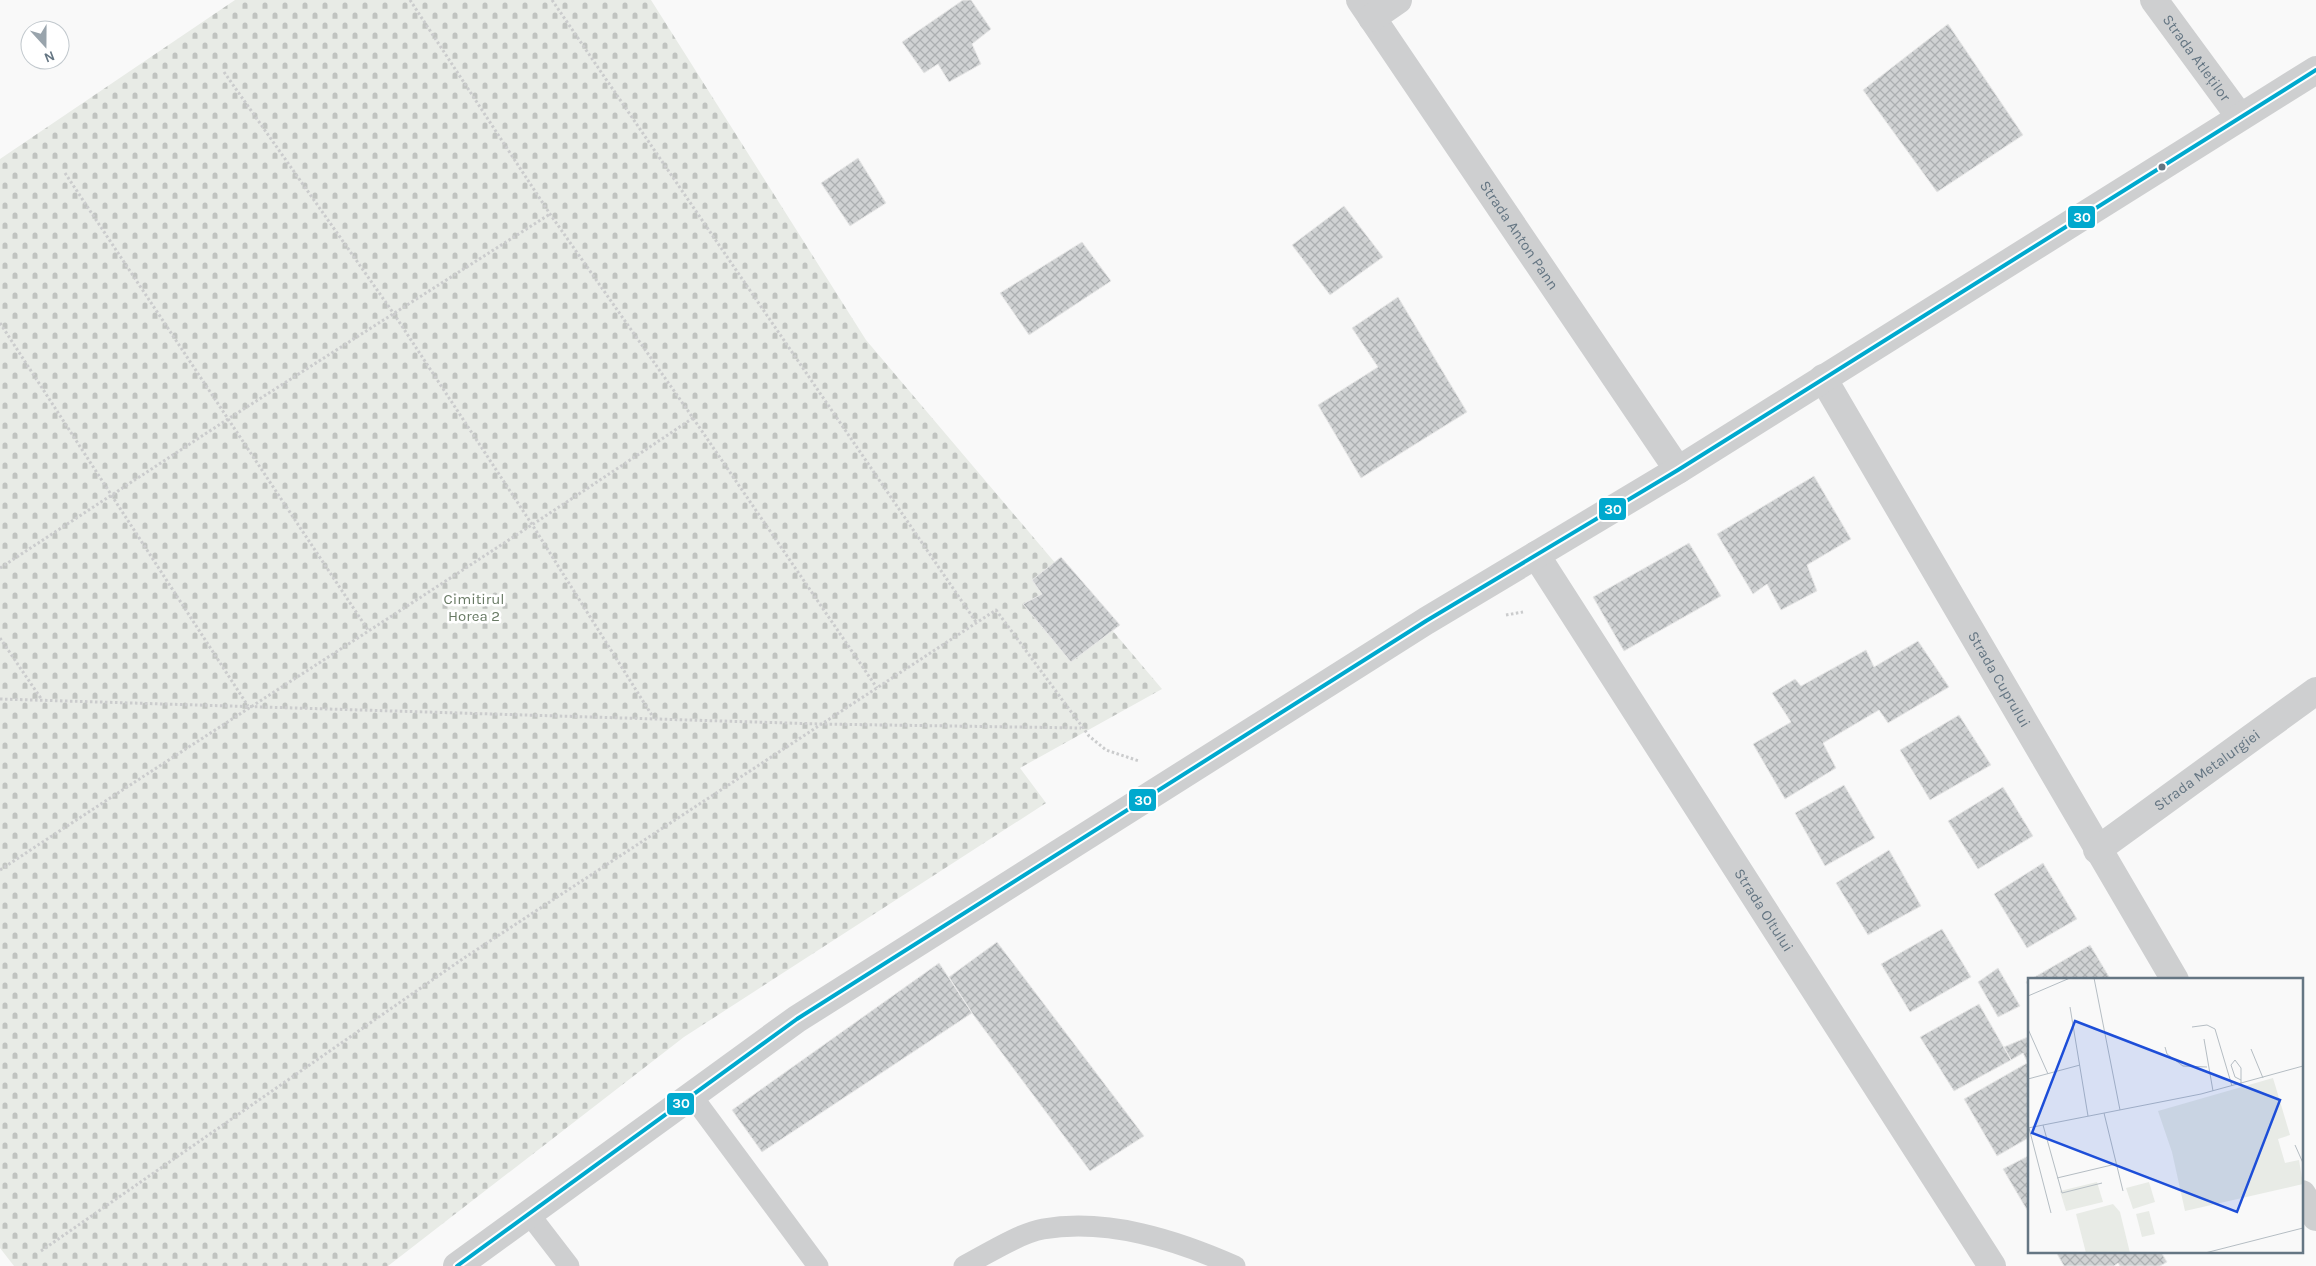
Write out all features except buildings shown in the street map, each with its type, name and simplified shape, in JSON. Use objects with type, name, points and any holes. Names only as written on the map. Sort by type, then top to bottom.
[{"type":"street","points":[[1366,9],[1398,0]]},
{"type":"street","name":"Strada Atleților","points":[[2154,0],[2240,117]]},
{"type":"street","name":"Strada Anton Pann","points":[[1366,9],[1678,470]]},
{"type":"street","points":[[457,1266],[797,1019],[1426,621],[1678,470],[2316,70]]},
{"type":"street","name":"Strada Cuprului","points":[[1823,378],[2174,978]]},
{"type":"street","name":"Strada Oltului","points":[[1536,555],[1992,1266]]},
{"type":"street","name":"Strada Metalurgiei","points":[[2098,850],[2316,691]]},
{"type":"street","points":[[2304,1197],[2316,1217]]},
{"type":"lane","points":[[692,1096],[818,1266]]},
{"type":"lane","points":[[529,1214],[569,1266]]},
{"type":"lane","points":[[964,1266],[1041,1229],[1080,1226],[1125,1230],[1203,1252],[1235,1266]]},
{"type":"path","points":[[410,0],[550,214],[693,418],[877,688]]},
{"type":"path","points":[[552,0],[976,622]]},
{"type":"path","points":[[224,72],[394,314],[533,526],[654,717]]},
{"type":"path","points":[[65,173],[368,630]]},
{"type":"path","points":[[0,568],[228,419],[550,214]]},
{"type":"path","points":[[0,324],[112,494],[248,707]]},
{"type":"path","points":[[0,870],[248,707],[533,526],[693,418]]},
{"type":"path","points":[[41,1251],[464,958],[996,610],[1081,728],[1106,750],[1183,773]]},
{"type":"path","points":[[0,638],[43,701]]},
{"type":"path","points":[[0,699],[654,717],[820,724],[1081,728]]},
{"type":"green space","name":"Cimitirul Horea 2","points":[[235,0],[651,0],[866,340],[1162,689],[1020,768],[1046,803],[684,1037],[388,1266],[14,1266],[0,1248],[0,159]]},
{"type":"transit line","name":"30","points":[[457,1266],[797,1019],[1426,621],[1678,470],[2316,70]]}]
